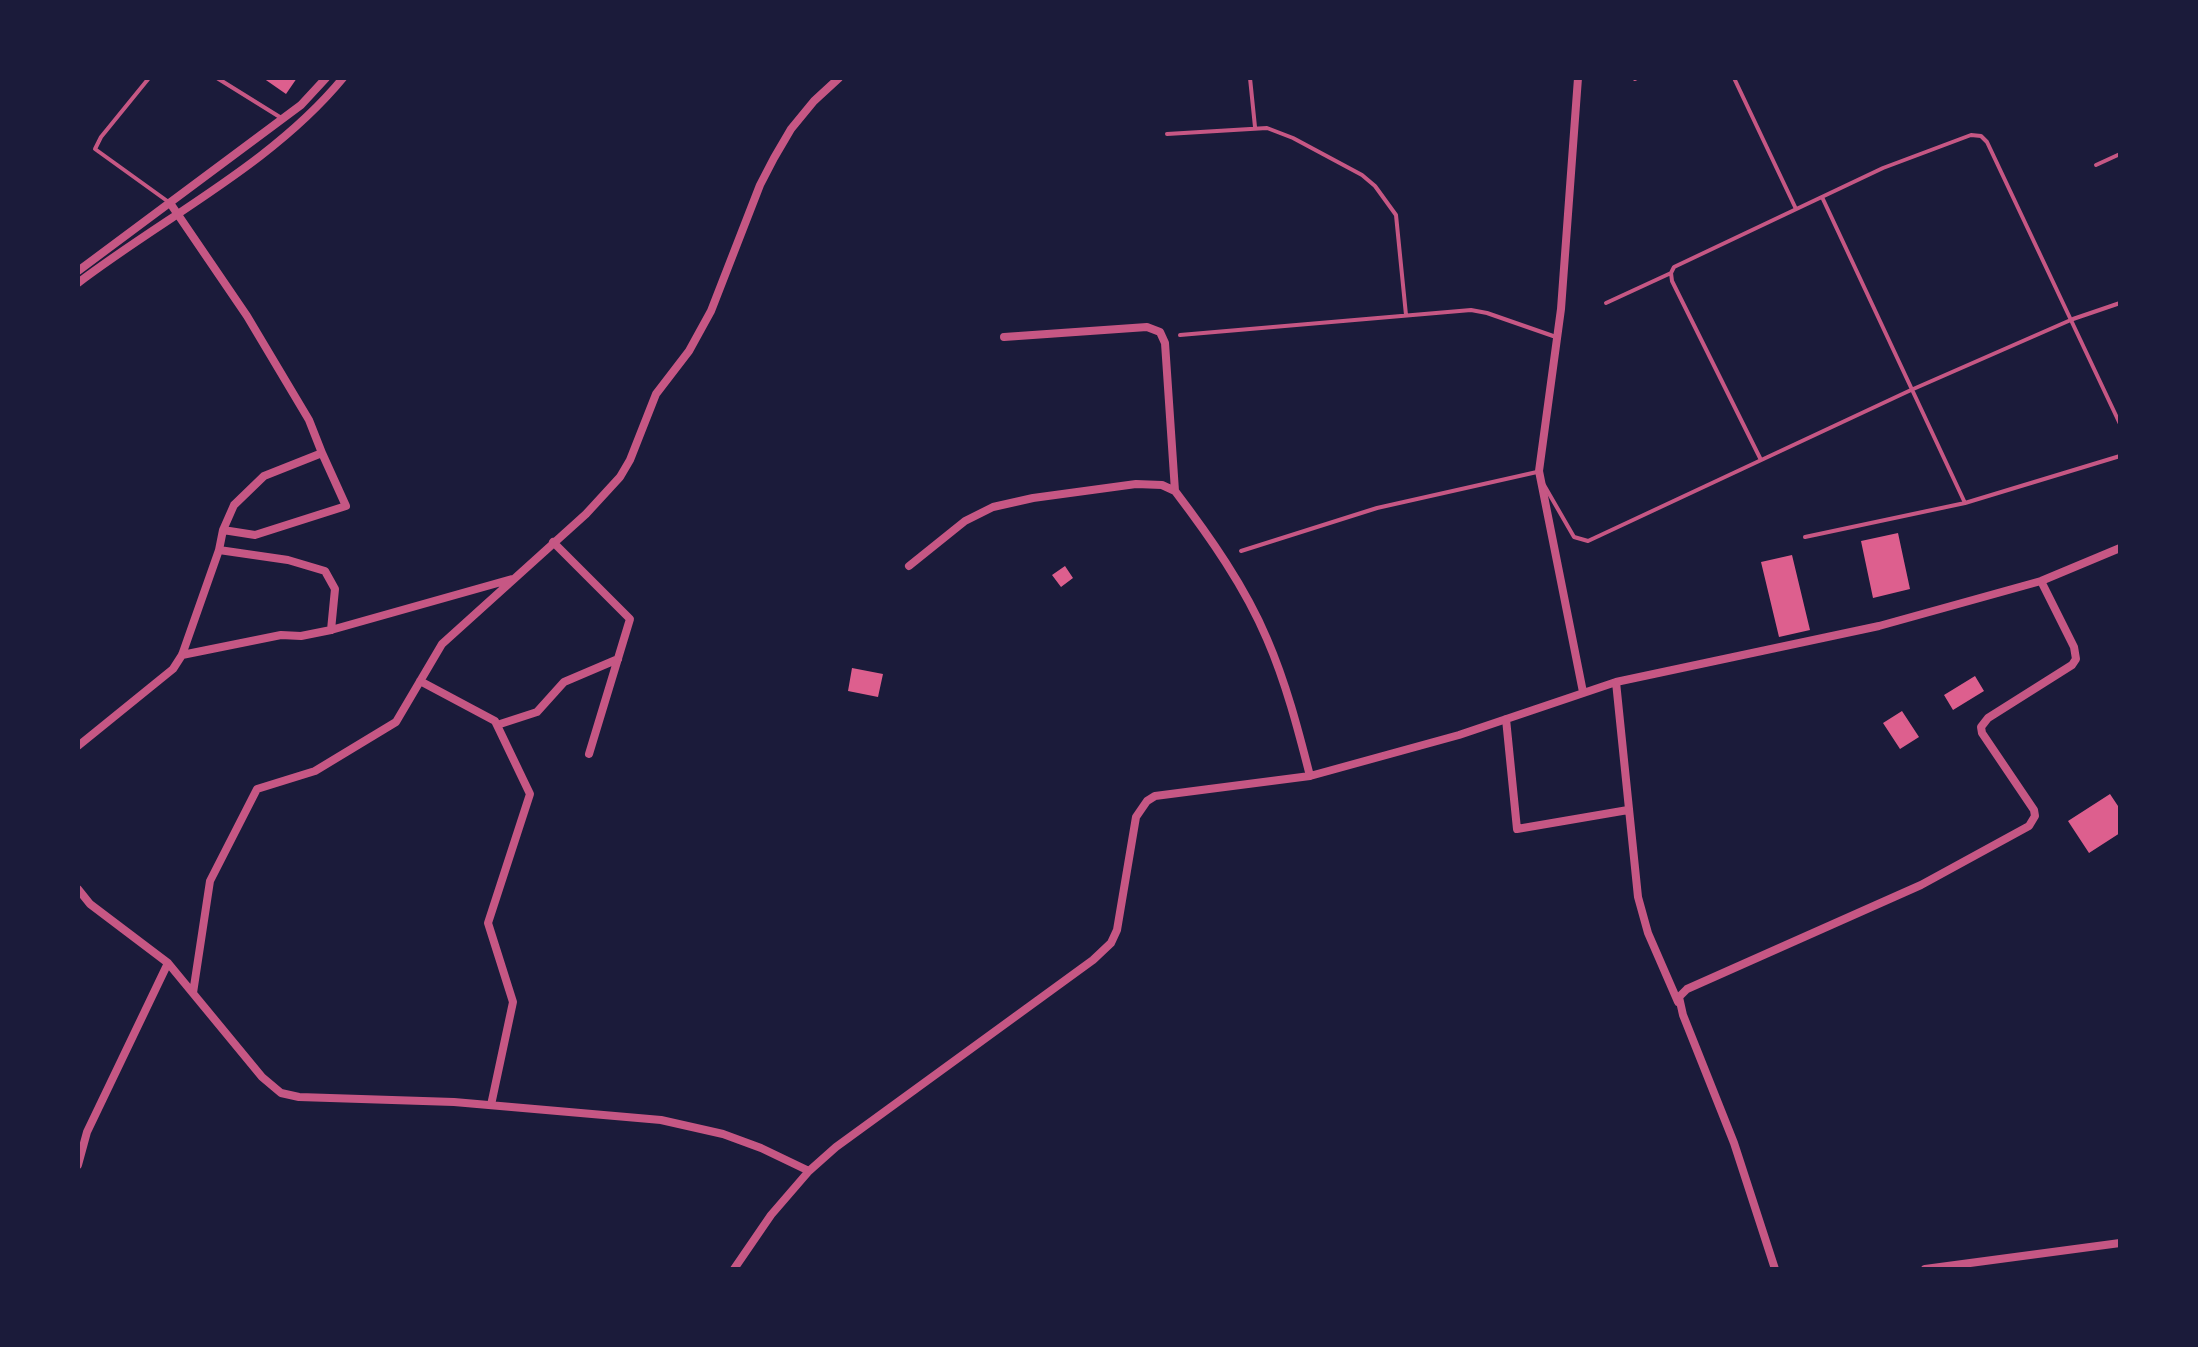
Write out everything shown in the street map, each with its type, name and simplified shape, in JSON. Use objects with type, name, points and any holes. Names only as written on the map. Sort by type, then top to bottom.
[{"type":"street","points":[[78,271],[283,119],[307,100],[326,78]]},
{"type":"street","points":[[78,283],[231,177],[296,127],[343,78]]},
{"type":"street","points":[[193,993],[210,881],[257,789],[315,771],[396,722],[442,644],[586,514],[620,477],[630,460],[656,394],[689,351],[711,311],[760,185],[774,158],[791,129],[814,101],[839,78]]},
{"type":"street","points":[[1578,78],[1558,338],[1540,475],[1583,692]]},
{"type":"street","points":[[170,203],[247,316],[309,420],[346,506],[255,535],[223,530]]},
{"type":"street","points":[[1004,337],[1147,327],[1160,332],[1165,343],[1175,491],[1241,588],[1261,626],[1293,708],[1310,776]]},
{"type":"street","points":[[78,746],[173,669],[182,655],[234,505],[264,476],[322,453]]},
{"type":"street","points":[[909,566],[965,521],[993,507],[1033,498],[1136,484],[1162,485],[1175,491]]},
{"type":"street","points":[[553,542],[630,619],[589,754]]},
{"type":"street","points":[[734,1269],[771,1215],[809,1171],[836,1147],[1059,986],[1111,943],[1117,930],[1136,817],[1147,801],[1155,796],[1310,776],[1445,739],[1616,682],[1879,626],[2041,581],[2120,548]]},
{"type":"street","points":[[219,550],[288,560],[325,571],[335,589],[331,630]]},
{"type":"street","points":[[182,655],[281,635],[301,636],[331,630],[514,578]]},
{"type":"street","points":[[1679,1002],[1683,991],[1921,885],[2029,826],[2035,816],[2034,810],[1981,727],[1988,718],[2072,665],[2076,659],[2074,647],[2041,581]]},
{"type":"street","points":[[497,725],[537,712],[564,682],[618,659]]},
{"type":"street","points":[[420,681],[495,721],[530,794],[488,923],[513,1002],[491,1105]]},
{"type":"street","points":[[1616,682],[1628,810],[1643,918],[1734,1143],[1775,1269]]},
{"type":"street","points":[[1506,719],[1517,829],[1628,810]]},
{"type":"street","points":[[78,889],[90,904],[168,963],[262,1077],[281,1093],[299,1097],[592,1112],[687,1125],[736,1138],[809,1171]]},
{"type":"street","points":[[78,1165],[87,1132],[168,963]]},
{"type":"street","points":[[1925,1269],[2120,1243]]},
{"type":"street","points":[[1998,1259],[2001,1269]]},
{"type":"lane","points":[[149,78],[101,137],[95,149],[170,203]]},
{"type":"lane","points":[[217,78],[283,119]]},
{"type":"lane","points":[[1250,78],[1255,127]]},
{"type":"lane","points":[[1734,78],[1796,209]]},
{"type":"lane","points":[[1167,134],[1267,128],[1293,138],[1362,175],[1384,195],[1396,215],[1406,315]]},
{"type":"lane","points":[[1606,303],[1671,273],[1679,264],[1883,168],[1963,137],[1981,136],[1987,142],[2073,319],[2120,424]]},
{"type":"lane","points":[[2096,165],[2120,154]]},
{"type":"lane","points":[[1822,197],[1965,503]]},
{"type":"lane","points":[[1671,273],[1761,460]]},
{"type":"lane","points":[[1241,551],[1377,508],[1540,475],[1574,537],[1588,541],[1911,390],[2073,319],[2120,303]]},
{"type":"lane","points":[[1180,335],[1471,310],[1558,338]]},
{"type":"lane","points":[[1805,537],[1965,503],[2120,456]]},
{"type":"building","points":[[263,78],[297,78],[286,94]]},
{"type":"building","points":[[1898,533],[1910,589],[1873,598],[1861,541]]},
{"type":"building","points":[[1792,555],[1810,630],[1779,637],[1761,562]]},
{"type":"building","points":[[1065,566],[1073,578],[1061,587],[1052,575]]},
{"type":"building","points":[[852,668],[883,674],[878,697],[848,691]]},
{"type":"building","points":[[1975,676],[1984,691],[1953,710],[1944,695]]},
{"type":"building","points":[[1902,711],[1919,737],[1900,749],[1883,723]]},
{"type":"building","points":[[2110,794],[2120,809],[2120,833],[2089,853],[2068,821]]}]
